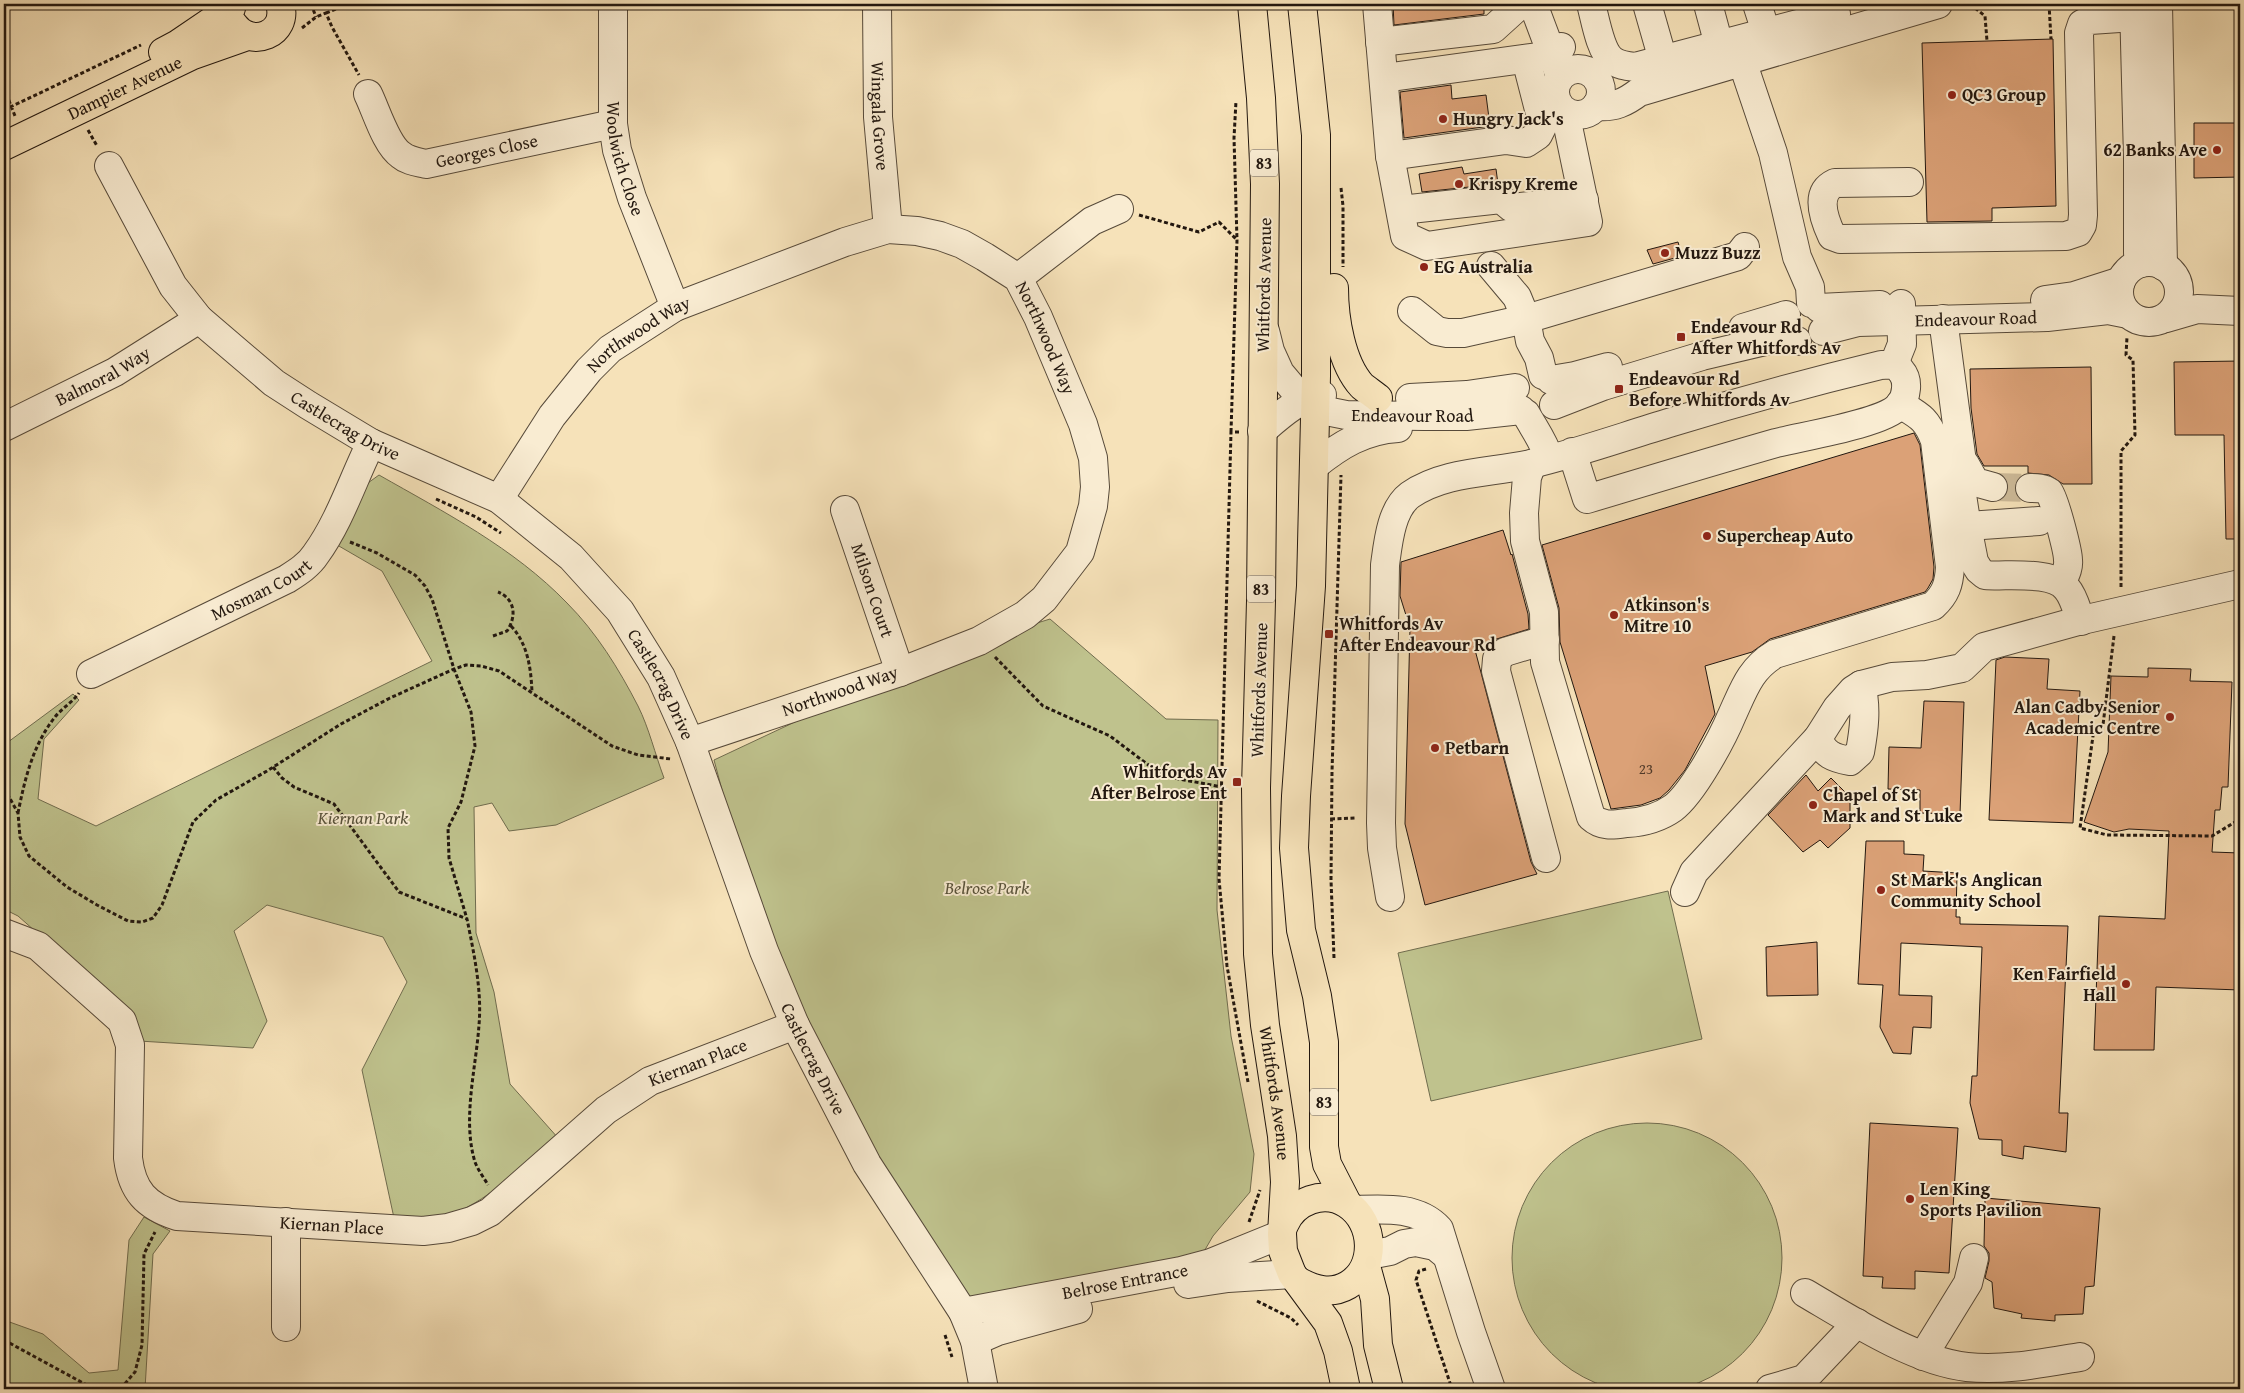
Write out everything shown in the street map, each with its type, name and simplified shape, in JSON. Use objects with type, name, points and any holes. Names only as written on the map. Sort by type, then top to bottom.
[{"type":"main road","name":"Whitfords Avenue","points":[[1252,4],[1261,98],[1266,184],[1261,601],[1256,788],[1258,954],[1264,1025],[1282,1136],[1284,1251],[1295,1278],[1328,1324],[1338,1351],[1346,1389]]},
{"type":"main road","name":"83","points":[[1302,4],[1313,96],[1317,186],[1311,586],[1294,848],[1301,930],[1317,996],[1324,1042],[1324,1147],[1327,1164],[1367,1232],[1368,1260],[1375,1299],[1378,1345],[1389,1389]]},
{"type":"main road","points":[[232,6],[234,25],[246,36]]},
{"type":"main road","name":"Dampier Avenue","points":[[9,116],[178,44],[232,6]]},
{"type":"main road","name":"Dampier Avenue","points":[[4,146],[193,55],[246,36],[258,38],[270,34],[279,25],[288,8]]},
{"type":"main road","points":[[1317,186],[1331,208],[1335,324],[1354,371],[1362,385],[1378,398]]},
{"type":"main road","points":[[1283,1230],[1287,1218],[1298,1206],[1309,1199],[1329,1198],[1351,1207]]},
{"type":"main road","points":[[1295,1278],[1314,1289],[1332,1290],[1354,1281],[1368,1260]]},
{"type":"street","name":"Woolwich Close","points":[[613,4],[613,124],[621,164],[632,198],[675,307]]},
{"type":"street","name":"Wingala Grove","points":[[877,4],[878,117],[888,229]]},
{"type":"street","points":[[1377,4],[1390,156],[1405,236],[1427,246],[1588,222],[1582,193],[1581,110],[1600,85],[1593,74],[1555,61],[1508,59],[1384,78]]},
{"type":"street","points":[[1380,42],[1493,29],[1514,10],[1513,4]]},
{"type":"street","points":[[1390,156],[1506,140],[1526,143],[1538,135],[1543,125],[1555,61],[1533,4]]},
{"type":"street","points":[[1545,4],[1555,61],[1556,102],[1581,110],[1628,89],[1639,92],[1938,4]]},
{"type":"street","points":[[1591,4],[1603,48],[1610,60],[1621,65],[1635,67],[1766,32],[1814,12],[1867,5]]},
{"type":"street","points":[[1647,4],[1663,60]]},
{"type":"street","points":[[1708,4],[1720,45]]},
{"type":"street","points":[[1757,4],[1766,32]]},
{"type":"street","points":[[2150,272],[2158,4]]},
{"type":"street","points":[[1909,182],[1835,183],[1827,186],[1823,195],[1823,210],[1832,236],[1840,239],[2066,236],[2078,232],[2084,215],[2080,34],[2082,24],[2090,20],[2134,10],[2138,158],[2138,253],[2150,272],[2179,290],[2178,302],[2166,318]]},
{"type":"street","points":[[1742,61],[1773,153],[1797,257],[1807,312]]},
{"type":"street","name":"Georges Close","points":[[368,94],[391,145],[400,155],[426,164],[613,124]]},
{"type":"street","name":"Castlecrag Drive","points":[[109,166],[174,286],[200,319],[274,383],[371,443],[499,499],[571,557],[620,611],[661,677],[676,750],[795,1025],[867,1164],[953,1319],[975,1341],[984,1389]]},
{"type":"street","points":[[1401,210],[1501,199],[1582,193]]},
{"type":"street","points":[[1018,278],[1092,221],[1119,209]]},
{"type":"street","points":[[1788,217],[1823,210]]},
{"type":"street","name":"Northwood Way","points":[[499,499],[552,416],[589,370],[610,350],[675,307],[845,242],[888,229],[917,231],[940,236],[962,244],[1018,278],[1038,317],[1083,424],[1093,458],[1094,506],[1080,552],[1044,599],[1025,615],[979,641],[900,672],[676,750]]},
{"type":"street","points":[[1412,311],[1436,331],[1447,333],[1528,330],[1738,256],[1745,248]]},
{"type":"street","points":[[1390,897],[1382,848],[1381,823],[1385,565],[1388,543],[1397,512],[1408,496],[1430,484],[1456,476],[1540,415],[1680,419],[1881,365],[1894,364],[1900,369],[1906,385],[1904,397],[1900,404],[1889,413],[1844,428],[1779,443],[1587,499],[1540,415],[1526,350],[1528,330],[1517,298],[1491,266]]},
{"type":"street","name":"Endeavour Road","points":[[1540,415],[1575,376],[1807,312],[1901,313],[2040,300],[2074,296],[2150,272]]},
{"type":"street","points":[[2150,272],[2190,288],[2212,293],[2240,294]]},
{"type":"street","points":[[2127,325],[2119,291],[2150,272]]},
{"type":"street","points":[[2166,318],[2197,308],[2240,311]]},
{"type":"street","name":"Endeavour Road","points":[[1901,313],[1943,319],[2047,317],[2108,310],[2127,325],[2137,320],[2157,322],[2166,318]]},
{"type":"street","name":"Endeavour Road","points":[[1263,324],[1270,351],[1280,373],[1296,392],[1313,400],[1326,411],[1346,415],[1458,416],[1492,412],[1540,415],[1604,386],[1702,356],[1782,337],[1812,342],[1807,312]]},
{"type":"street","points":[[1894,364],[1902,344],[1901,313]]},
{"type":"street","name":"Balmoral Way","points":[[4,427],[116,372],[200,319]]},
{"type":"street","points":[[1943,319],[1962,462],[1960,467],[1963,494],[1974,562],[1978,570],[1985,575],[2038,577],[2062,582],[2068,590],[2081,621]]},
{"type":"street","name":"Endeavour Road","points":[[1313,400],[1426,398],[1540,415]]},
{"type":"street","points":[[1262,431],[1285,412],[1313,400]]},
{"type":"street","points":[[1540,415],[1527,477],[1525,541],[1544,612],[1545,662],[1591,817],[1598,823],[1608,825],[1634,823],[1656,818],[1674,807],[1692,784],[1726,729],[1751,675],[1761,663],[1775,654],[1933,606],[1943,596],[1949,583],[1950,567],[1934,441],[1930,426],[1917,414],[1900,404]]},
{"type":"street","points":[[1314,466],[1341,444],[1360,435],[1389,428],[1484,421],[1492,412]]},
{"type":"street","name":"Mosman Court","points":[[91,674],[287,579],[308,564],[329,533],[371,443]]},
{"type":"street","points":[[1962,462],[1966,464],[1974,482],[1993,487]]},
{"type":"street","points":[[2030,488],[2042,489],[2050,493],[2055,507],[2068,560],[2067,571],[2062,582]]},
{"type":"street","name":"Milson Court","points":[[845,510],[900,672]]},
{"type":"street","points":[[1968,526],[2039,522]]},
{"type":"street","points":[[1685,892],[1694,872],[1818,738],[1837,708],[1853,690],[1861,685],[1892,677],[1927,675],[1962,668],[1984,647],[2081,621],[2240,584]]},
{"type":"street","points":[[1545,640],[1505,652],[1497,659],[1496,671],[1546,858]]},
{"type":"street","points":[[1818,738],[1821,747],[1832,758],[1850,761],[1860,752],[1864,732],[1864,698],[1861,685]]},
{"type":"street","name":"Kiernan Place","points":[[4,932],[38,946],[122,1021],[130,1045],[128,1158],[130,1175],[138,1190],[149,1202],[161,1211],[176,1216],[423,1231],[448,1228],[472,1221],[502,1204],[606,1110],[627,1094],[650,1081],[795,1025]]},
{"type":"street","points":[[1351,1207],[1400,1210],[1430,1219],[1439,1229],[1447,1259],[1491,1389]]},
{"type":"street","points":[[286,1222],[286,1327]]},
{"type":"street","name":"Belrose Entrance","points":[[953,1319],[1211,1263],[1283,1230]]},
{"type":"street","points":[[1368,1260],[1404,1244],[1416,1242],[1435,1246],[1447,1259]]},
{"type":"street","points":[[1923,1356],[1968,1283],[1974,1258]]},
{"type":"street","name":"Belrose Entrance","points":[[975,1341],[998,1331],[1036,1319],[1171,1288],[1228,1278],[1295,1278]]},
{"type":"street","points":[[1805,1293],[1857,1324],[1923,1356],[1966,1367],[2018,1367],[2080,1358]]},
{"type":"street","points":[[1770,1389],[1804,1379],[1857,1324]]},
{"type":"path","points":[[311,4],[316,17],[349,4]]},
{"type":"path","points":[[1970,4],[1985,16],[1987,41]]},
{"type":"path","points":[[2049,4],[2051,39]]},
{"type":"path","points":[[326,13],[368,94]]},
{"type":"path","points":[[4,88],[9,116],[148,42]]},
{"type":"path","points":[[1231,432],[1237,240],[1234,138],[1236,98]]},
{"type":"path","points":[[79,111],[109,166]]},
{"type":"path","points":[[1119,209],[1199,232],[1219,222],[1237,240]]},
{"type":"path","points":[[2127,325],[2126,355],[2133,360],[2135,435],[2121,451],[2123,612],[2127,629],[2114,633],[2113,659],[2103,725],[2094,729],[2080,828],[2107,835],[2212,836],[2240,819]]},
{"type":"path","points":[[1334,959],[1331,819],[1341,467]]},
{"type":"path","points":[[431,497],[476,517],[506,536]]},
{"type":"path","points":[[329,533],[377,554],[415,575],[425,586],[432,599],[454,669],[471,712],[475,746],[461,802],[448,828],[449,858],[467,920],[476,963],[480,1024],[473,1080],[470,1136],[476,1163],[492,1192],[502,1204]]},
{"type":"path","points":[[493,636],[501,635],[511,626],[514,617],[510,600],[506,595],[498,592]]},
{"type":"path","points":[[511,626],[525,647],[531,668],[532,693]]},
{"type":"path","points":[[979,641],[1042,706],[1110,736],[1163,776],[1222,787],[1218,849],[1219,879],[1227,966],[1248,1084]]},
{"type":"path","points":[[91,674],[76,698],[57,715],[43,733],[31,758],[18,814],[20,837],[29,856],[67,887],[97,906],[128,921],[142,922],[153,918],[162,905],[193,822],[216,800],[342,724],[390,698],[466,665],[481,666],[499,671],[612,746],[638,755],[676,750],[674,768]]},
{"type":"path","points":[[273,767],[282,778],[294,787],[334,804],[399,892],[467,920]]},
{"type":"path","points":[[4,788],[18,814]]},
{"type":"path","points":[[1331,819],[1354,818]]},
{"type":"path","points":[[1246,1225],[1251,1218],[1260,1188]]},
{"type":"path","points":[[107,1389],[122,1387],[135,1372],[142,1345],[144,1254],[159,1226],[176,1216]]},
{"type":"path","points":[[1447,1259],[1419,1271],[1416,1280],[1452,1389]]},
{"type":"path","points":[[1250,1301],[1258,1301],[1292,1318],[1303,1329]]},
{"type":"path","points":[[953,1319],[954,1362]]},
{"type":"path","points":[[4,1340],[94,1389]]},
{"type":"green space","name":"Kiernan Park","points":[[379,475],[453,517],[501,548],[546,583],[578,614],[623,678],[638,706],[649,732],[664,778],[556,825],[509,831],[492,803],[474,807],[476,933],[494,992],[510,1084],[559,1139],[495,1190],[468,1207],[441,1217],[409,1219],[394,1218],[362,1070],[407,982],[383,937],[267,905],[234,931],[267,1021],[253,1048],[139,1041],[35,931],[18,916],[4,909],[4,745],[73,694],[79,700],[44,739],[38,799],[96,826],[432,661],[382,571],[332,542],[361,488]]},
{"type":"green space","name":"Belrose Park","points":[[1050,619],[1166,719],[1218,720],[1217,910],[1231,1036],[1254,1154],[1250,1192],[1213,1236],[1199,1260],[968,1298],[786,1029],[714,760],[914,666],[979,641]]},
{"type":"green space","points":[[1668,891],[1702,1039],[1431,1101],[1398,953]]},
{"type":"green space","points":[[1647,1123],[1686,1129],[1711,1139],[1742,1163],[1766,1194],[1776,1219],[1782,1258],[1776,1297],[1766,1322],[1742,1353],[1711,1377],[1686,1387],[1647,1393],[1608,1387],[1583,1377],[1552,1353],[1528,1322],[1518,1297],[1512,1258],[1518,1219],[1528,1194],[1552,1163],[1583,1139],[1608,1129]]},
{"type":"green space","points":[[144,1217],[170,1231],[153,1254],[145,1389],[4,1389],[4,1320],[43,1334],[89,1373],[118,1370],[129,1240]]},
{"type":"building","points":[[1393,4],[1467,4],[1468,7],[1484,5],[1484,14],[1394,25]]},
{"type":"building","points":[[2053,39],[2056,206],[1992,208],[1992,221],[1927,222],[1922,43]]},
{"type":"building","name":"Hungry Jack's","points":[[1451,85],[1452,99],[1486,95],[1490,126],[1404,138],[1400,92]]},
{"type":"building","name":"62 Banks Ave","points":[[2194,123],[2240,123],[2240,177],[2194,178]]},
{"type":"building","name":"Krispy Kreme","points":[[1462,167],[1464,174],[1496,169],[1498,184],[1422,192],[1419,174]]},
{"type":"building","name":"Muzz Buzz","points":[[1678,242],[1682,256],[1653,264],[1647,250]]},
{"type":"building","points":[[2240,361],[2240,539],[2226,539],[2224,435],[2175,435],[2174,362]]},
{"type":"building","points":[[2091,367],[2092,484],[2063,484],[2049,475],[2028,473],[2028,466],[1984,466],[1977,454],[1971,408],[1970,369]]},
{"type":"building","points":[[1914,433],[1920,445],[1934,567],[1933,579],[1925,592],[1770,639],[1752,652],[1705,666],[1715,714],[1685,770],[1660,798],[1641,805],[1611,809],[1560,642],[1559,608],[1542,545]]},
{"type":"building","points":[[1503,530],[1512,554],[1528,614],[1529,629],[1474,646],[1531,862],[1537,874],[1425,905],[1405,824],[1410,628],[1400,596],[1401,562]]},
{"type":"building","points":[[2005,657],[2049,659],[2047,689],[2080,691],[2073,823],[1989,820],[1996,660]]},
{"type":"building","points":[[2148,668],[2191,669],[2190,681],[2232,682],[2228,787],[2222,787],[2220,810],[2215,810],[2212,852],[2240,853],[2240,990],[2156,987],[2154,1050],[2094,1050],[2099,916],[2165,919],[2169,831],[2129,829],[2114,832],[2084,822],[2108,752],[2111,676],[2148,677]]},
{"type":"building","points":[[1924,701],[1964,702],[1960,814],[1920,813],[1920,790],[1888,789],[1889,747],[1921,748]]},
{"type":"building","name":"Chapel of St Mark and St Luke","points":[[1806,775],[1818,791],[1831,778],[1850,797],[1850,828],[1828,848],[1820,840],[1803,852],[1768,815]]},
{"type":"building","points":[[1866,841],[1904,841],[1904,854],[1924,855],[1923,871],[1957,873],[1956,917],[1960,917],[1960,924],[2068,926],[2059,1113],[2068,1113],[2066,1152],[2024,1146],[2023,1159],[2002,1155],[2002,1140],[1979,1139],[1970,1103],[1972,1076],[1977,1076],[1982,947],[1901,943],[1899,995],[1932,996],[1931,1028],[1913,1027],[1911,1054],[1893,1053],[1880,1027],[1883,985],[1858,984]]},
{"type":"building","points":[[1817,942],[1818,995],[1767,996],[1766,947]]},
{"type":"building","name":"Len King Sports Pavilion","points":[[1870,1123],[1958,1128],[1949,1273],[1915,1271],[1915,1289],[1882,1288],[1883,1277],[1863,1276]]},
{"type":"building","points":[[1985,1198],[2100,1208],[2094,1286],[2085,1287],[2083,1314],[2055,1315],[2055,1321],[2021,1318],[2022,1314],[1994,1308],[1992,1282],[1985,1278],[1989,1253],[1984,1246]]},
{"type":"tunnel","points":[[1993,487],[2030,488]]},
{"type":"place","name":"QC3 Group","points":[[1952,95]]},
{"type":"place","name":"Hungry Jack's","points":[[1443,119]]},
{"type":"place","name":"62 Banks Ave","points":[[2217,150]]},
{"type":"place","name":"Krispy Kreme","points":[[1459,184]]},
{"type":"place","name":"Muzz Buzz","points":[[1665,253]]},
{"type":"place","name":"EG Australia","points":[[1424,267]]},
{"type":"place","name":"Endeavour Rd After Whitfords Av","points":[[1681,337]]},
{"type":"place","name":"Endeavour Rd Before Whitfords Av","points":[[1619,389]]},
{"type":"place","name":"Supercheap Auto","points":[[1707,536]]},
{"type":"place","name":"Atkinson's Mitre 10","points":[[1614,615]]},
{"type":"place","name":"Whitfords Av After Endeavour Rd","points":[[1329,634]]},
{"type":"place","name":"Alan Cadby Senior Academic Centre","points":[[2170,717]]},
{"type":"place","name":"Petbarn","points":[[1435,748]]},
{"type":"place","name":"Whitfords Av After Belrose Ent","points":[[1237,782]]},
{"type":"place","name":"Chapel of St Mark and St Luke","points":[[1813,805]]},
{"type":"place","name":"St Mark's Anglican Community School","points":[[1881,890]]},
{"type":"place","name":"Ken Fairfield Hall","points":[[2126,984]]},
{"type":"place","name":"Len King Sports Pavilion","points":[[1910,1199]]}]
